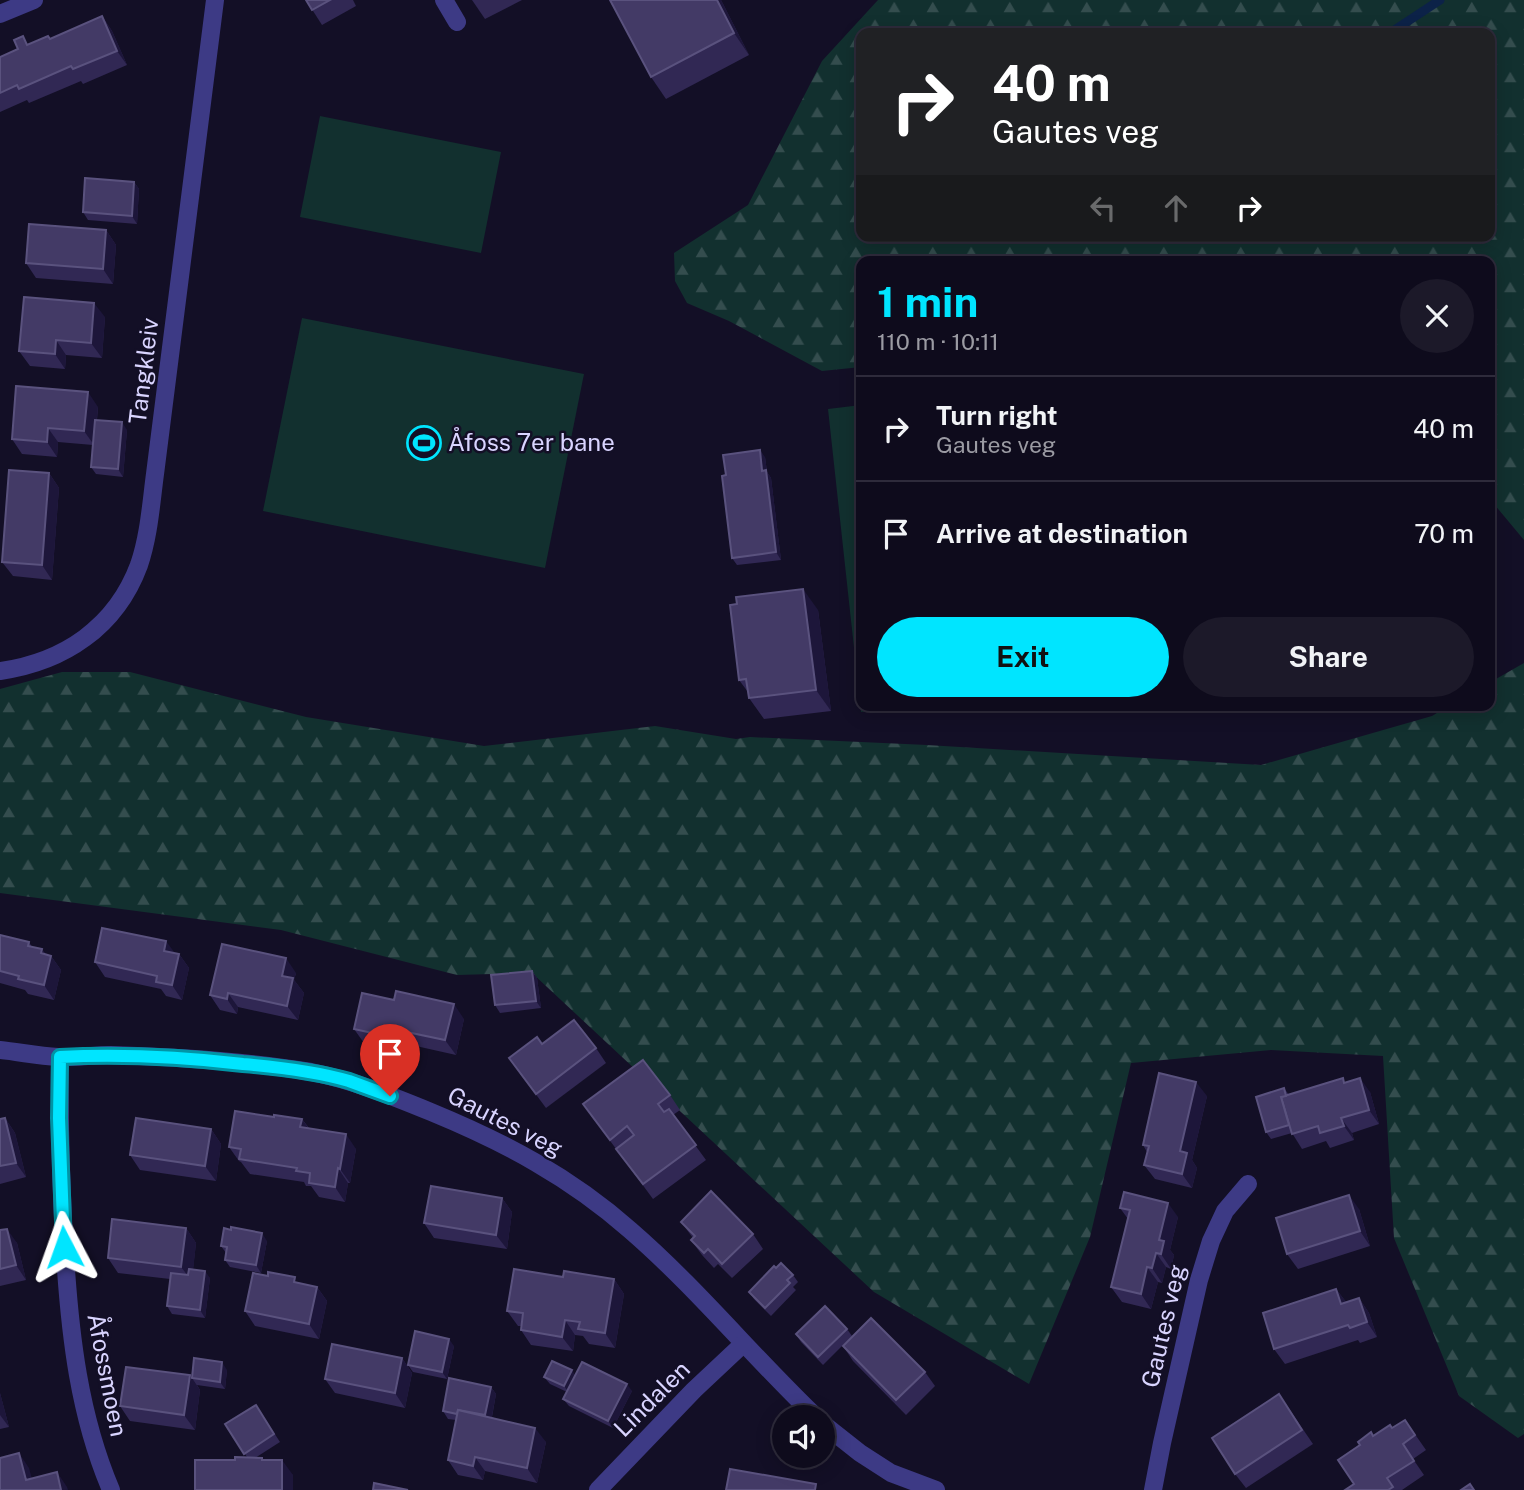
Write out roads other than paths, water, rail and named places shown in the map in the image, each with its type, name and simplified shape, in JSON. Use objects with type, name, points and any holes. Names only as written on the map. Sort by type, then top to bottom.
[{"type":"street","points":[[0,14],[34,0]]},
{"type":"street","name":"Tangkleiv","points":[[0,671],[47,660],[72,648],[92,633],[112,613],[139,565],[156,474],[215,0]]},
{"type":"street","points":[[444,0],[457,22]]},
{"type":"street","name":"Gautes veg","points":[[0,1050],[60,1057],[173,1057],[278,1067],[349,1081],[474,1129],[542,1165],[629,1229],[678,1274],[804,1405]]},
{"type":"street","name":"Åfossmoen","points":[[60,1057],[61,1196],[69,1322],[82,1398],[94,1445],[111,1490]]},
{"type":"street","name":"Gautes veg","points":[[1153,1490],[1199,1280],[1211,1241],[1225,1211],[1248,1184]]},
{"type":"street","name":"Lindalen","points":[[598,1490],[694,1390],[743,1344]]},
{"type":"street","points":[[835,1433],[891,1473],[936,1490]]},
{"type":"waterway","points":[[1398,28],[1440,0]]},
{"type":"place","name":"Åfoss 7er bane","points":[[424,443]]}]
